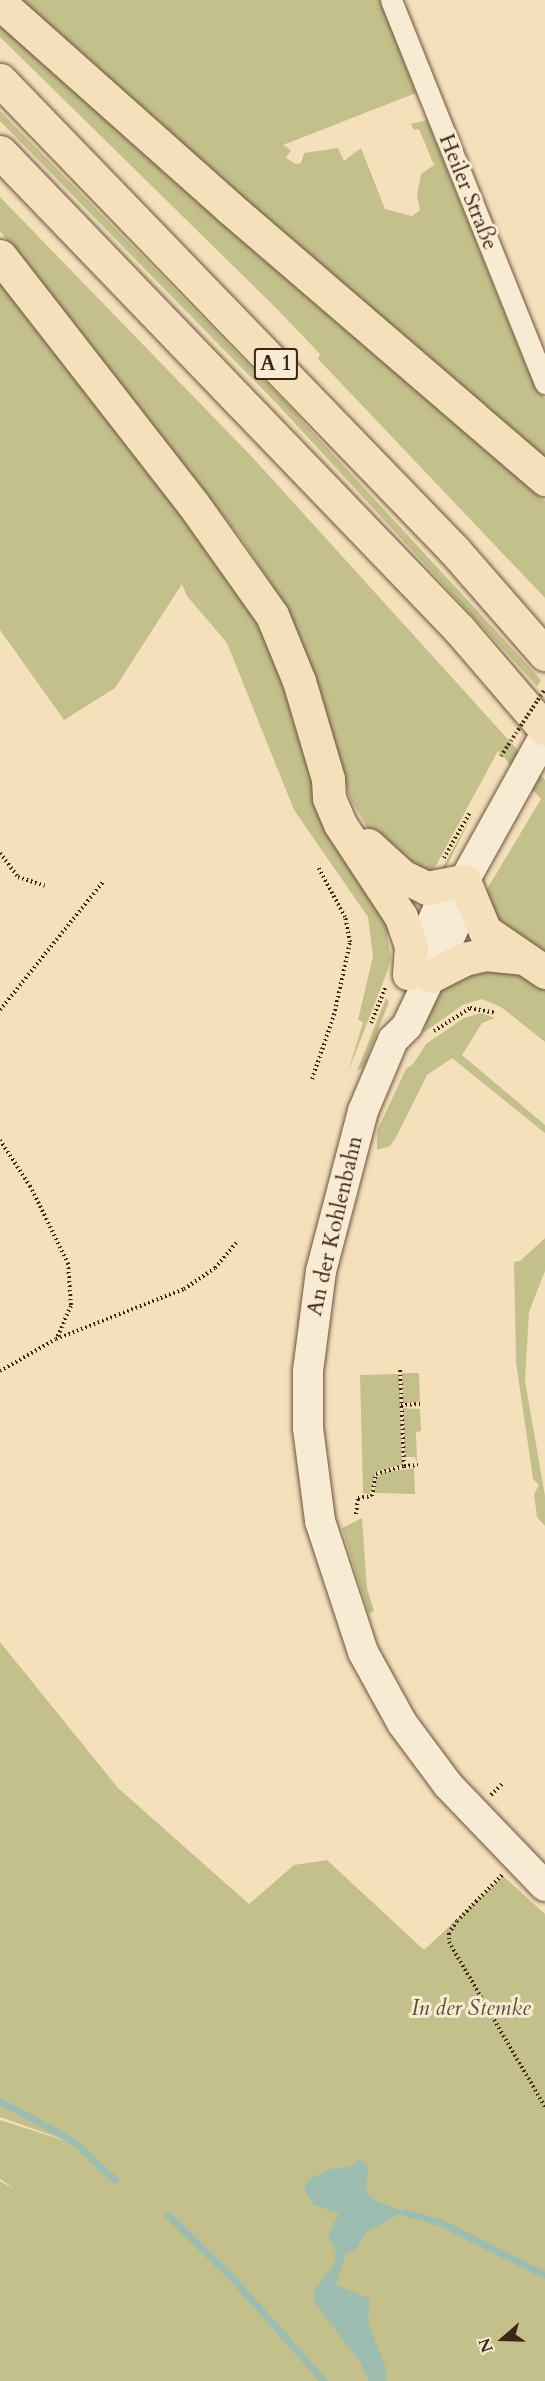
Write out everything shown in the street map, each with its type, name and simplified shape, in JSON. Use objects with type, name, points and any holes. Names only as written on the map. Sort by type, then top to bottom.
[{"type":"highway","points":[[0,3],[230,208],[545,479]]},
{"type":"highway","name":"A 1","points":[[0,80],[446,543],[545,654]]},
{"type":"highway","name":"A 1","points":[[0,152],[460,630],[545,729]]},
{"type":"highway","points":[[0,256],[259,594],[287,648],[328,779],[367,844],[402,876],[427,888],[464,881],[485,931],[534,965]]},
{"type":"highway","points":[[328,779],[329,798],[340,824],[401,917],[420,974],[485,954],[534,965]]},
{"type":"main road","name":"An der Kohlenbahn","points":[[545,735],[510,766],[464,881],[444,896],[420,974],[390,1020],[393,1040],[363,1111],[321,1271],[308,1371],[313,1477],[320,1521],[347,1612],[384,1692],[448,1785],[516,1861],[545,1886]]},
{"type":"street","name":"Heiler Straße","points":[[391,0],[545,383]]},
{"type":"path","points":[[510,766],[545,689]]},
{"type":"path","points":[[0,853],[18,877],[45,886]]},
{"type":"path","points":[[312,1079],[343,982],[350,942],[345,917],[318,867]]},
{"type":"path","points":[[0,1011],[103,882]]},
{"type":"path","points":[[393,1040],[420,1042],[470,1008],[495,1013]]},
{"type":"path","points":[[0,1140],[30,1186],[68,1263],[71,1306],[56,1339]]},
{"type":"path","points":[[0,1371],[56,1339],[184,1289],[214,1268],[237,1243]]},
{"type":"path","points":[[399,1368],[404,1466]]},
{"type":"path","points":[[401,1405],[420,1404]]},
{"type":"path","points":[[356,1514],[358,1498],[372,1496],[376,1474],[404,1466],[418,1466]]},
{"type":"path","points":[[516,1861],[457,1920],[449,1933],[449,1942],[545,2107]]},
{"type":"green space","points":[[16,0],[380,0],[416,93],[283,145],[291,150],[286,158],[296,164],[301,163],[304,153],[338,148],[344,161],[361,148],[385,209],[412,216],[420,210],[417,195],[421,174],[434,165],[419,129],[414,130],[411,124],[427,120],[526,366],[545,399],[545,467]]},
{"type":"green space","points":[[0,20],[545,501],[545,598],[318,359],[320,354],[275,307],[0,37]]},
{"type":"green space","points":[[0,111],[283,400],[541,680],[537,686],[278,405],[0,121]]},
{"type":"green space","points":[[0,197],[254,459],[545,780],[545,959],[496,925],[484,894],[541,799],[498,751],[431,875],[421,873],[370,832],[351,800],[293,625],[273,587],[243,541],[0,231]]},
{"type":"green space","points":[[0,278],[219,560],[261,625],[391,925],[387,934],[391,958],[387,972],[348,1072],[363,1022],[358,1020],[373,956],[368,917],[294,810],[227,643],[187,596],[182,584],[115,688],[64,720],[0,630]]},
{"type":"green space","points":[[474,811],[445,870],[441,870]]},
{"type":"green space","points":[[505,966],[545,984],[545,1042],[501,1007],[482,999],[463,1005],[423,1033],[431,1007],[443,987],[457,976]]},
{"type":"green space","points":[[386,998],[389,1002],[364,1066],[357,1071]]},
{"type":"green space","points":[[481,1013],[495,1018],[482,1023],[462,1055],[545,1125],[545,1133],[452,1058],[427,1075],[395,1139],[390,1146],[377,1150],[377,1131],[406,1069],[413,1064],[426,1044],[464,1018]]},
{"type":"green space","points":[[545,1238],[545,1271],[529,1312],[525,1381],[545,1496],[545,1526],[537,1517],[534,1494],[539,1485],[533,1479],[516,1362],[514,1262],[520,1261]]},
{"type":"green space","points":[[402,1373],[419,1373],[420,1402],[403,1403]]},
{"type":"green space","points":[[399,1374],[402,1464],[376,1472],[370,1494],[363,1493],[360,1375]]},
{"type":"green space","points":[[403,1408],[420,1409],[421,1431],[416,1432],[417,1463],[415,1457],[405,1457]]},
{"type":"green space","points":[[414,1468],[415,1494],[374,1493],[376,1479],[381,1473]]},
{"type":"green space","points":[[362,1518],[367,1588],[374,1611],[369,1614],[342,1528]]},
{"type":"green space","name":"In der Stemke","points":[[0,1642],[118,1788],[249,1904],[294,1865],[327,1860],[424,1950],[503,1876],[545,1914],[545,2381],[0,2381],[0,2181],[16,2190],[0,2179],[0,2120],[79,2145],[0,2117]]},
{"type":"shaded area","points":[[360,2159],[368,2167],[366,2192],[374,2200],[404,2212],[365,2233],[357,2248],[345,2255],[336,2285],[370,2299],[368,2322],[386,2368],[386,2381],[369,2381],[360,2362],[314,2302],[314,2290],[335,2263],[336,2253],[328,2235],[339,2213],[313,2205],[304,2189],[309,2179],[330,2169],[349,2167]]},
{"type":"waterway","points":[[0,2101],[73,2141],[115,2180]]},
{"type":"waterway","points":[[404,2212],[439,2222],[545,2275]]},
{"type":"waterway","points":[[168,2215],[234,2280],[324,2381]]}]
